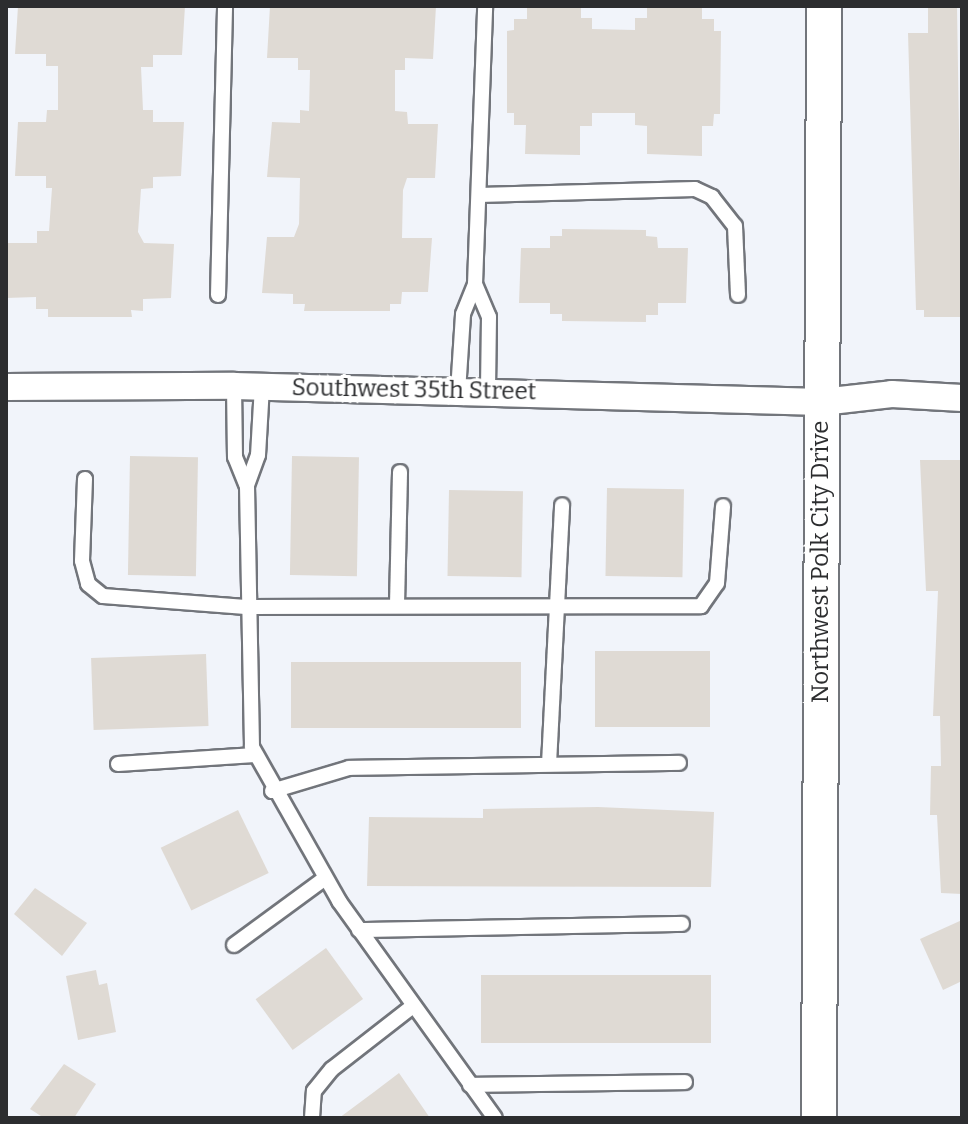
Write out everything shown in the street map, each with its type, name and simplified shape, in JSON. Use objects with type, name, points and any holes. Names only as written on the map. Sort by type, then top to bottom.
[{"type":"street","name":"Northwest Polk City Drive","points":[[819,1118],[824,6]]},
{"type":"street","name":"Southwest 35th Street","points":[[6,387],[262,386],[822,402],[892,394],[962,398]]},
{"type":"lane","points":[[218,295],[225,6]]},
{"type":"lane","points":[[458,392],[463,314],[475,284],[485,6]]},
{"type":"lane","points":[[479,195],[695,189],[719,203],[735,226],[738,295]]},
{"type":"lane","points":[[475,284],[489,317],[488,391]]},
{"type":"lane","points":[[234,386],[235,457],[247,486]]},
{"type":"lane","points":[[262,386],[258,455],[247,486],[246,607],[255,755],[272,791],[324,879],[495,1118]]},
{"type":"lane","points":[[397,605],[400,472]]},
{"type":"lane","points":[[85,479],[82,561],[88,584],[103,596],[246,607],[701,606],[717,583],[723,506]]},
{"type":"lane","points":[[549,764],[562,505]]},
{"type":"lane","points":[[118,764],[255,755]]},
{"type":"lane","points":[[272,791],[349,768],[679,763]]},
{"type":"lane","points":[[234,945],[324,879]]},
{"type":"lane","points":[[359,930],[682,924]]},
{"type":"lane","points":[[312,1118],[314,1091],[332,1069],[413,1006]]},
{"type":"lane","points":[[470,1085],[685,1082]]},
{"type":"building","points":[[18,6],[185,6],[182,55],[153,55],[153,67],[141,67],[143,110],[153,110],[153,122],[184,122],[181,176],[153,177],[153,188],[141,189],[138,232],[144,243],[174,244],[171,298],[143,299],[143,311],[131,310],[132,317],[48,317],[48,309],[36,309],[36,297],[6,298],[8,243],[37,243],[37,231],[49,231],[52,188],[46,188],[46,176],[15,176],[18,122],[46,122],[47,110],[58,110],[58,66],[46,66],[46,54],[15,54]]},
{"type":"building","points":[[270,6],[436,6],[433,59],[405,58],[405,70],[395,70],[395,111],[407,112],[408,124],[438,124],[435,178],[407,178],[403,190],[402,238],[432,238],[428,292],[402,292],[401,304],[390,304],[390,311],[304,311],[305,304],[293,304],[293,294],[262,293],[267,237],[294,237],[299,224],[300,178],[267,177],[272,122],[300,123],[300,110],[309,111],[310,70],[298,70],[298,58],[267,58]]},
{"type":"building","points":[[527,6],[581,6],[581,18],[592,18],[592,29],[635,30],[635,18],[647,18],[647,6],[702,6],[702,19],[714,19],[714,31],[721,31],[720,114],[714,114],[713,126],[702,126],[702,156],[647,154],[647,126],[635,125],[635,113],[592,113],[592,126],[580,126],[580,155],[525,154],[526,125],[514,125],[514,113],[507,113],[507,31],[514,30],[514,19],[527,19]]},
{"type":"building","points":[[928,6],[957,6],[962,317],[924,317],[924,310],[916,310],[908,33],[928,33]]},
{"type":"building","points":[[562,229],[646,230],[646,236],[657,237],[658,248],[688,248],[686,303],[658,303],[658,315],[646,315],[646,322],[562,321],[562,314],[550,314],[550,303],[519,303],[521,248],[550,248],[550,236],[562,236]]},
{"type":"building","points":[[130,456],[198,457],[196,576],[128,575]]},
{"type":"building","points":[[292,456],[359,457],[357,576],[290,575]]},
{"type":"building","points":[[920,460],[962,460],[962,894],[941,893],[937,815],[930,815],[931,766],[941,766],[940,716],[933,716],[938,591],[926,591]]},
{"type":"building","points":[[607,488],[684,489],[682,577],[605,576]]},
{"type":"building","points":[[449,490],[523,491],[521,577],[447,576]]},
{"type":"building","points":[[595,651],[710,651],[710,727],[595,727]]},
{"type":"building","points":[[206,654],[209,726],[94,730],[91,658]]},
{"type":"building","points":[[291,662],[521,662],[521,728],[291,728]]},
{"type":"building","points":[[598,807],[714,812],[711,887],[367,886],[369,817],[483,818],[483,809]]},
{"type":"building","points":[[238,810],[269,873],[191,911],[161,848]]},
{"type":"building","points":[[35,888],[87,923],[62,956],[14,914]]},
{"type":"building","points":[[962,920],[962,981],[943,990],[920,939]]},
{"type":"building","points":[[326,948],[363,999],[293,1050],[256,999]]},
{"type":"building","points":[[96,970],[99,985],[107,983],[116,1032],[78,1040],[66,976]]},
{"type":"building","points":[[481,975],[711,975],[711,1043],[481,1043]]},
{"type":"building","points":[[64,1064],[96,1084],[74,1118],[44,1118],[30,1109]]},
{"type":"building","points":[[399,1073],[430,1118],[339,1118],[374,1092]]}]
